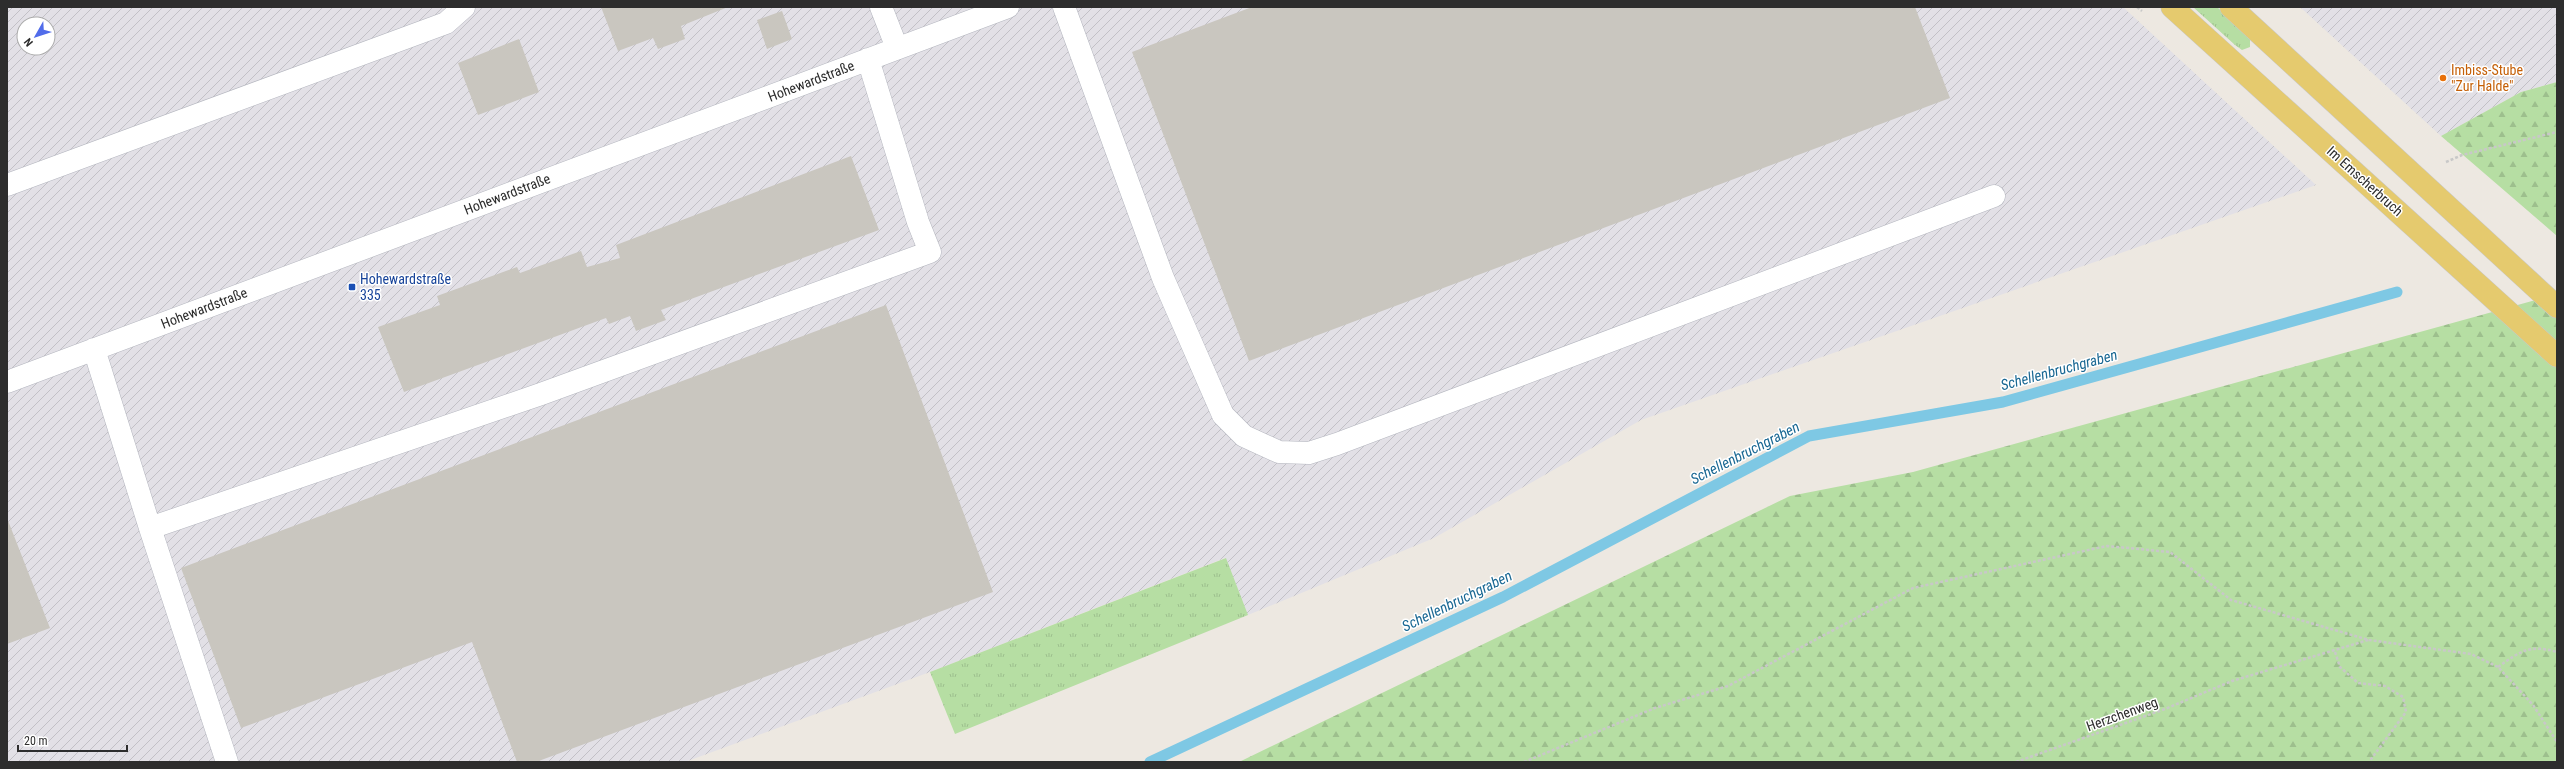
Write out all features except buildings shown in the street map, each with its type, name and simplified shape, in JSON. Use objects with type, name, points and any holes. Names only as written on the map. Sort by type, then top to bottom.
[{"type":"main road","name":"Im Emscherbruch","points":[[2172,7],[2557,356]]},
{"type":"main road","points":[[2231,7],[2557,307]]},
{"type":"street","points":[[7,185],[446,23],[464,7]]},
{"type":"street","points":[[881,7],[897,48]]},
{"type":"street","name":"Hohewardstraße","points":[[7,382],[1008,7]]},
{"type":"street","points":[[1064,7],[1163,278],[1223,415],[1244,436],[1279,452],[1309,453],[1337,444],[1994,196]]},
{"type":"street","points":[[150,528],[556,388],[930,252],[918,222],[868,59]]},
{"type":"street","points":[[94,349],[150,528],[227,762]]},
{"type":"path","points":[[2449,169],[2444,163],[2462,155],[2557,132]]},
{"type":"path","points":[[1524,762],[1655,708],[1728,686],[1913,588],[2106,546],[2170,552],[2231,600],[2369,640],[2471,654],[2498,668],[2533,705],[2557,742]]},
{"type":"path","name":"Herzchenweg","points":[[2016,762],[2165,709],[2232,681],[2335,652],[2369,640]]},
{"type":"path","points":[[2498,668],[2523,650],[2541,647],[2557,652]]},
{"type":"path","points":[[2335,652],[2340,667],[2358,683],[2385,686],[2403,697],[2406,712],[2369,762]]},
{"type":"shaded area","points":[[7,7],[2123,7],[2316,185],[1641,420],[1434,538],[1248,615],[1225,558],[930,672],[685,762],[7,762]]},
{"type":"shaded area","points":[[2300,7],[2557,7],[2557,82],[2521,92],[2441,136]]},
{"type":"green space","points":[[2193,7],[2217,7],[2250,37],[2250,47],[2242,50]]},
{"type":"green space","points":[[2557,82],[2557,236],[2441,136],[2521,92]]},
{"type":"green space","points":[[2557,294],[2557,762],[1239,762],[1790,496],[1913,472]]},
{"type":"green space","points":[[1226,558],[1248,615],[955,734],[930,672]]},
{"type":"waterway","name":"Schellenbruchgraben","points":[[1150,762],[1503,597],[1809,436],[2003,402],[2397,292]]},
{"type":"place","name":"Imbiss-Stube \"Zur Halde\"","points":[[2443,78]]},
{"type":"place","name":"Hohewardstraße 335","points":[[352,287]]}]
